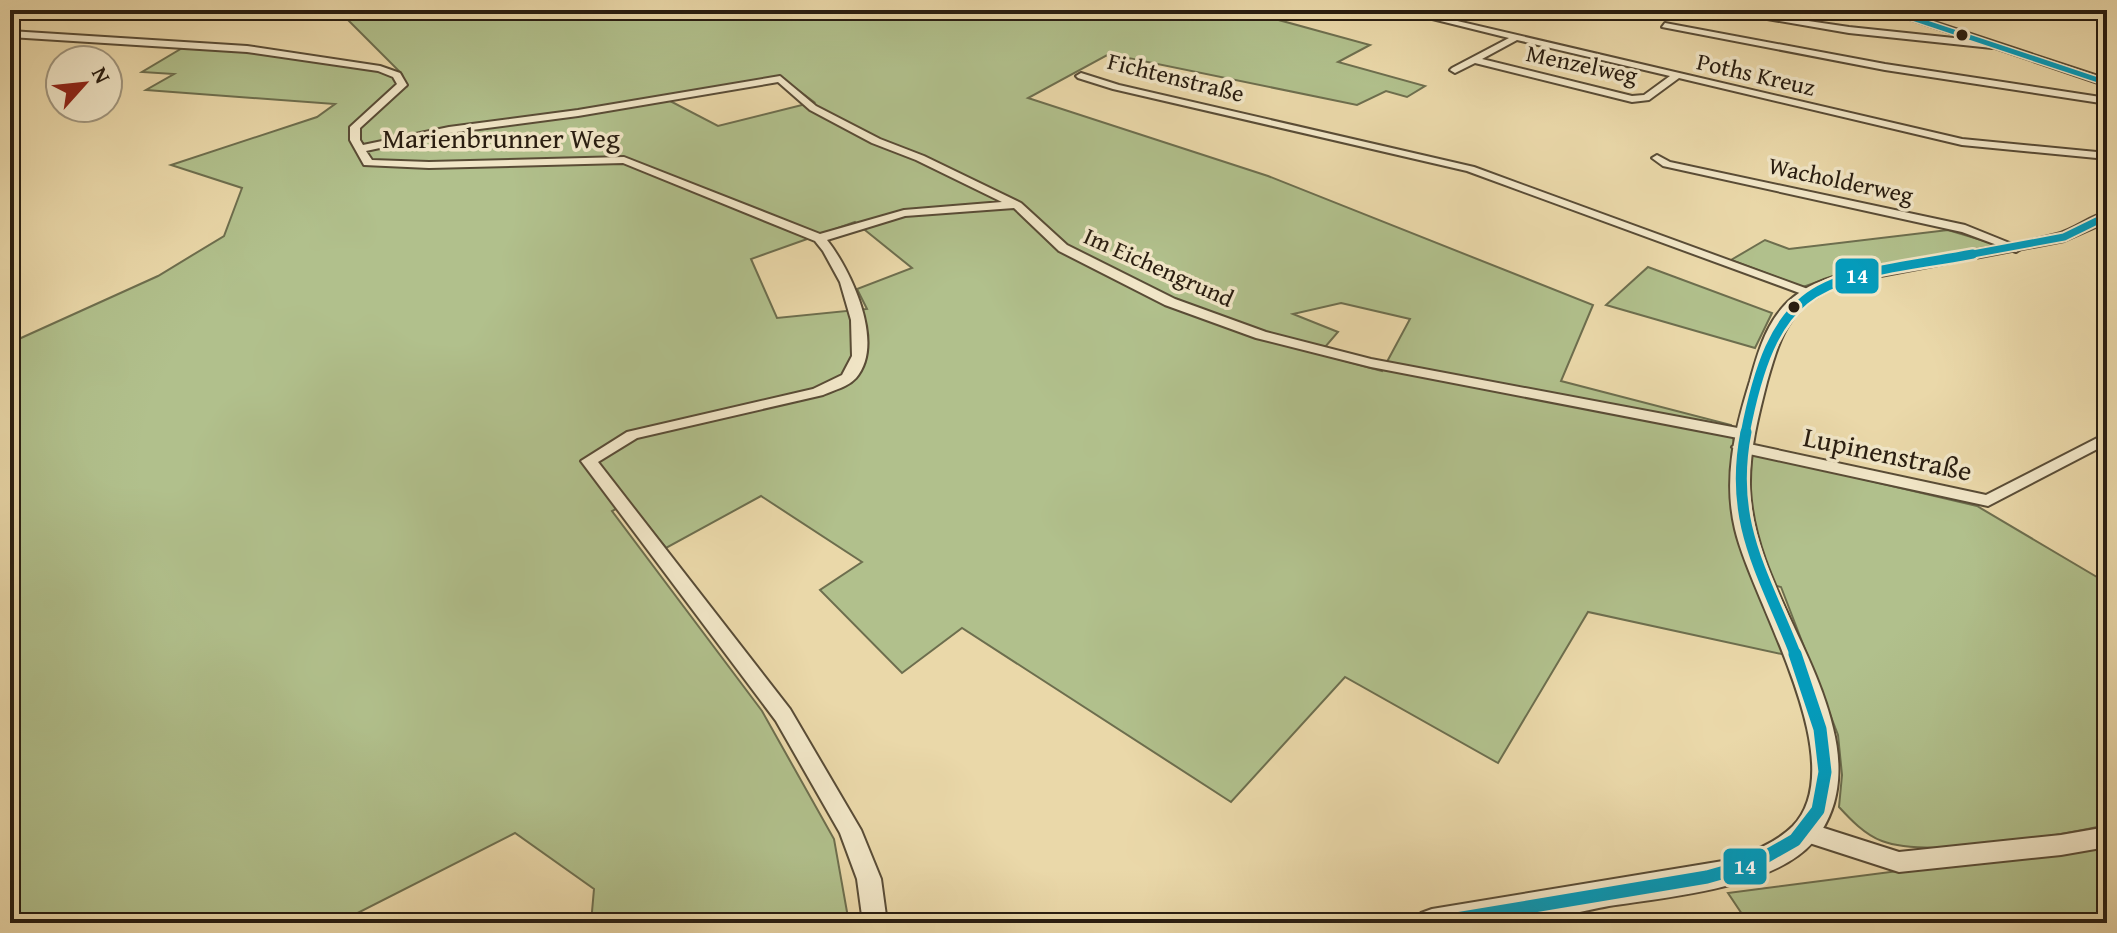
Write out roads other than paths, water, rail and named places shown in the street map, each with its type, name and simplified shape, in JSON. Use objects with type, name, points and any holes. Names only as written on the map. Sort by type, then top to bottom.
[{"type":"street","name":"Poths Kreuz","points":[[1400,10],[1962,142],[2107,156]]},
{"type":"street","points":[[1719,10],[1849,30],[1992,45]]},
{"type":"street","points":[[1888,10],[2107,83]]},
{"type":"street","points":[[2102,10],[2107,30]]},
{"type":"street","points":[[1665,25],[1885,67],[2107,101]]},
{"type":"street","name":"Marienbrunner Weg","points":[[10,34],[247,49],[380,69],[397,75],[402,85],[355,127],[355,140],[368,163],[624,160],[819,238]]},
{"type":"street","name":"Menzelweg","points":[[1455,70],[1515,38]]},
{"type":"street","name":"Menzelweg","points":[[1474,60],[1632,99],[1646,98],[1676,76]]},
{"type":"street","name":"Fichtenstraße","points":[[1081,76],[1116,87],[1470,169],[1810,292]]},
{"type":"street","name":"Im Eichengrund","points":[[361,149],[449,130],[578,113],[780,79],[813,108],[1017,205],[1063,248],[1170,302],[1261,335],[1371,363],[1742,441]]},
{"type":"street","name":"Wacholderweg","points":[[1657,158],[1682,168],[1965,229],[2016,248]]},
{"type":"street","points":[[875,923],[869,879],[850,830],[783,715],[589,461],[632,435],[818,392],[841,382],[854,370],[860,346],[857,311],[830,250],[819,238],[904,213],[1017,205]]},
{"type":"street","points":[[1432,923],[1568,913],[1729,873],[1768,858],[1805,832],[1822,804],[1827,773],[1824,733],[1755,563],[1741,502],[1742,441],[1773,333],[1784,313],[1810,292],[1860,273],[2016,248],[2064,237],[2107,216]]},
{"type":"street","name":"Lupinenstraße","points":[[1742,441],[1988,501],[2107,438]]},
{"type":"street","points":[[1805,832],[1899,862],[2107,837]]}]
